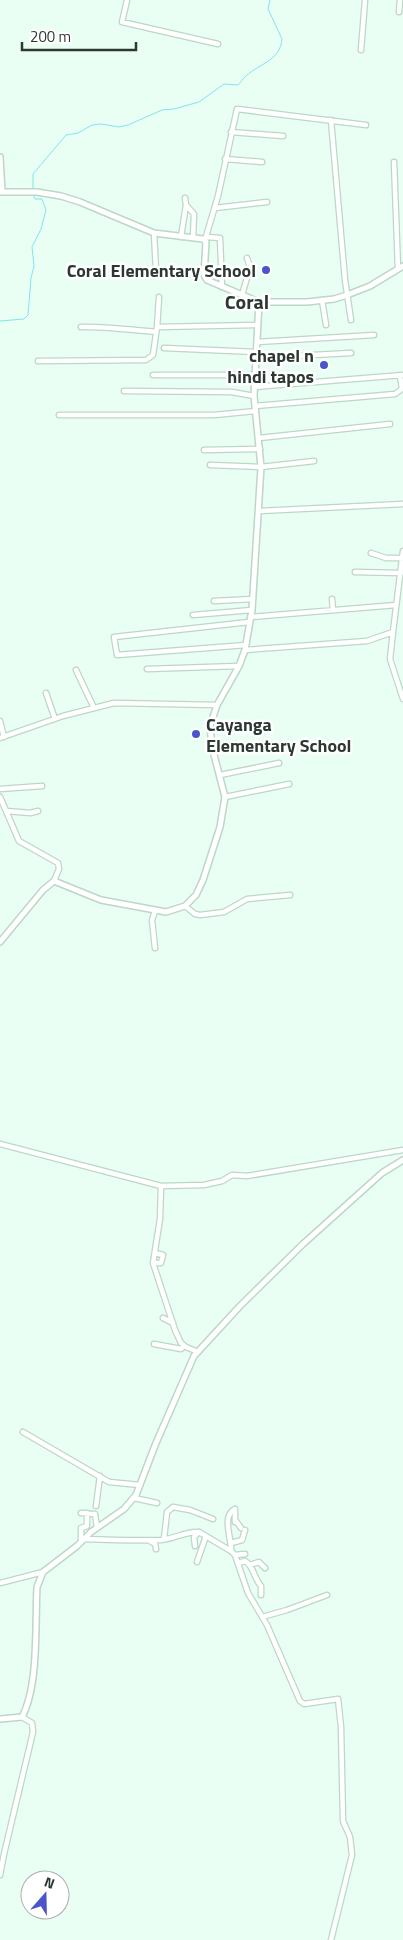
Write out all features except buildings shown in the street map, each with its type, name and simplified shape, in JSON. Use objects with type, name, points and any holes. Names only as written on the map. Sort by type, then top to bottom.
[{"type":"street","points":[[127,0],[122,20],[124,23],[218,44]]},
{"type":"street","points":[[361,50],[364,0]]},
{"type":"street","points":[[399,12],[400,0]]},
{"type":"street","points":[[366,125],[237,109],[215,208],[206,239],[204,275],[210,282],[258,302],[322,300],[347,295],[370,286],[401,267],[394,162]]},
{"type":"street","points":[[331,120],[351,320]]},
{"type":"street","points":[[231,132],[283,136]]},
{"type":"street","points":[[0,158],[1,192],[37,192],[61,196],[80,202],[154,234],[206,239],[220,238],[222,287]]},
{"type":"street","points":[[226,159],[262,162]]},
{"type":"street","points":[[181,237],[186,205],[185,198]]},
{"type":"street","points":[[215,208],[267,202]]},
{"type":"street","points":[[186,205],[194,214],[193,238]]},
{"type":"street","points":[[154,234],[156,271],[158,273],[171,273]]},
{"type":"street","points":[[242,295],[250,267],[247,258]]},
{"type":"street","points":[[38,361],[146,360],[153,355],[159,297]]},
{"type":"street","points":[[322,300],[326,325]]},
{"type":"street","points":[[54,880],[101,900],[166,912],[185,906],[196,895],[203,880],[220,827],[225,796],[213,749],[210,726],[217,705],[239,666],[245,647],[252,610],[261,467],[254,396],[258,302]]},
{"type":"street","points":[[81,327],[109,327],[131,330],[258,325]]},
{"type":"street","points":[[257,342],[374,335]]},
{"type":"street","points":[[164,348],[256,355],[350,353]]},
{"type":"street","points":[[153,376],[255,375]]},
{"type":"street","points":[[59,415],[214,414],[396,394],[402,388],[401,376],[254,387]]},
{"type":"street","points":[[124,391],[232,392],[254,396]]},
{"type":"street","points":[[259,438],[390,424]]},
{"type":"street","points":[[204,450],[260,449]]},
{"type":"street","points":[[210,466],[261,467],[314,461]]},
{"type":"street","points":[[259,511],[403,504]]},
{"type":"street","points":[[403,551],[390,659],[403,699]]},
{"type":"street","points":[[371,553],[389,559],[402,558]]},
{"type":"street","points":[[355,572],[401,573]]},
{"type":"street","points":[[214,601],[252,599]]},
{"type":"street","points":[[332,599],[333,610]]},
{"type":"street","points":[[393,632],[366,641],[117,655],[114,637],[249,619],[396,605]]},
{"type":"street","points":[[193,615],[252,610]]},
{"type":"street","points":[[147,669],[239,666]]},
{"type":"street","points":[[76,670],[94,708]]},
{"type":"street","points":[[46,693],[55,719]]},
{"type":"street","points":[[0,720],[2,738],[55,719],[117,702],[217,705]]},
{"type":"street","points":[[213,749],[236,744]]},
{"type":"street","points":[[220,775],[279,763]]},
{"type":"street","points":[[225,796],[289,784]]},
{"type":"street","points":[[0,789],[42,786]]},
{"type":"street","points":[[0,797],[18,839],[22,844],[58,863],[59,869],[54,880],[0,942]]},
{"type":"street","points":[[7,811],[38,812]]},
{"type":"street","points":[[185,906],[195,914],[200,915],[224,912],[247,899],[290,895]]},
{"type":"street","points":[[155,911],[152,920],[155,948]]},
{"type":"street","points":[[0,1144],[161,1186],[218,1183],[232,1175],[247,1176],[403,1150]]},
{"type":"street","points":[[0,1584],[43,1572],[97,1527],[112,1518],[134,1498],[156,1443],[198,1352],[240,1306],[303,1244],[382,1173],[403,1160]]},
{"type":"street","points":[[161,1186],[160,1219],[153,1263],[173,1323],[184,1346]]},
{"type":"street","points":[[153,1263],[161,1263],[164,1258],[163,1255],[154,1253]]},
{"type":"street","points":[[163,1318],[173,1323]]},
{"type":"street","points":[[154,1344],[181,1348],[184,1346],[198,1352]]},
{"type":"street","points":[[23,1432],[109,1482],[140,1485]]},
{"type":"street","points":[[90,1503],[96,1505],[100,1476]]},
{"type":"street","points":[[134,1498],[157,1503]]},
{"type":"street","points":[[164,1540],[167,1512],[173,1507],[190,1510],[213,1519]]},
{"type":"street","points":[[231,1543],[242,1540],[243,1529],[237,1521],[235,1509],[228,1516],[228,1524],[231,1543],[233,1553],[248,1592],[262,1617],[301,1702],[307,1704],[336,1698],[339,1701],[343,1822],[350,1837],[352,1855],[331,1940]]},
{"type":"street","points":[[82,1541],[81,1528],[88,1526],[84,1513],[96,1514],[97,1527]]},
{"type":"street","points":[[228,1524],[237,1521]]},
{"type":"street","points":[[82,1541],[164,1540],[199,1532],[233,1553],[245,1554]]},
{"type":"street","points":[[195,1546],[194,1537],[199,1532]]},
{"type":"street","points":[[197,1562],[206,1536]]},
{"type":"street","points":[[149,1540],[155,1544],[156,1549]]},
{"type":"street","points":[[238,1563],[245,1561],[250,1565],[257,1583],[261,1586],[261,1595]]},
{"type":"street","points":[[250,1565],[259,1562],[265,1568]]},
{"type":"street","points":[[22,1717],[33,1680],[36,1587],[43,1572]]},
{"type":"street","points":[[234,1576],[242,1575]]},
{"type":"street","points":[[262,1617],[302,1605],[327,1594]]},
{"type":"street","points":[[0,1718],[22,1717],[32,1723],[33,1732],[0,1875]]},
{"type":"waterway","points":[[33,190],[33,174],[66,135],[78,133],[92,125],[101,124],[119,127],[128,125],[162,110],[174,109],[199,102],[224,84],[238,85],[251,72],[273,57],[278,52],[282,39],[268,9],[270,0]]},
{"type":"waterway","points":[[0,321],[24,319],[28,315],[31,278],[34,266],[32,247],[41,229],[46,210],[42,199],[35,199],[33,194]]},
{"type":"place","name":"Coral Elementary School","points":[[266,270]]},
{"type":"place","name":"chapel n hindi tapos","points":[[324,365]]},
{"type":"place","name":"Cayanga Elementary School","points":[[196,734]]},
{"type":"district","name":"Coral","points":[[247,301]]}]
